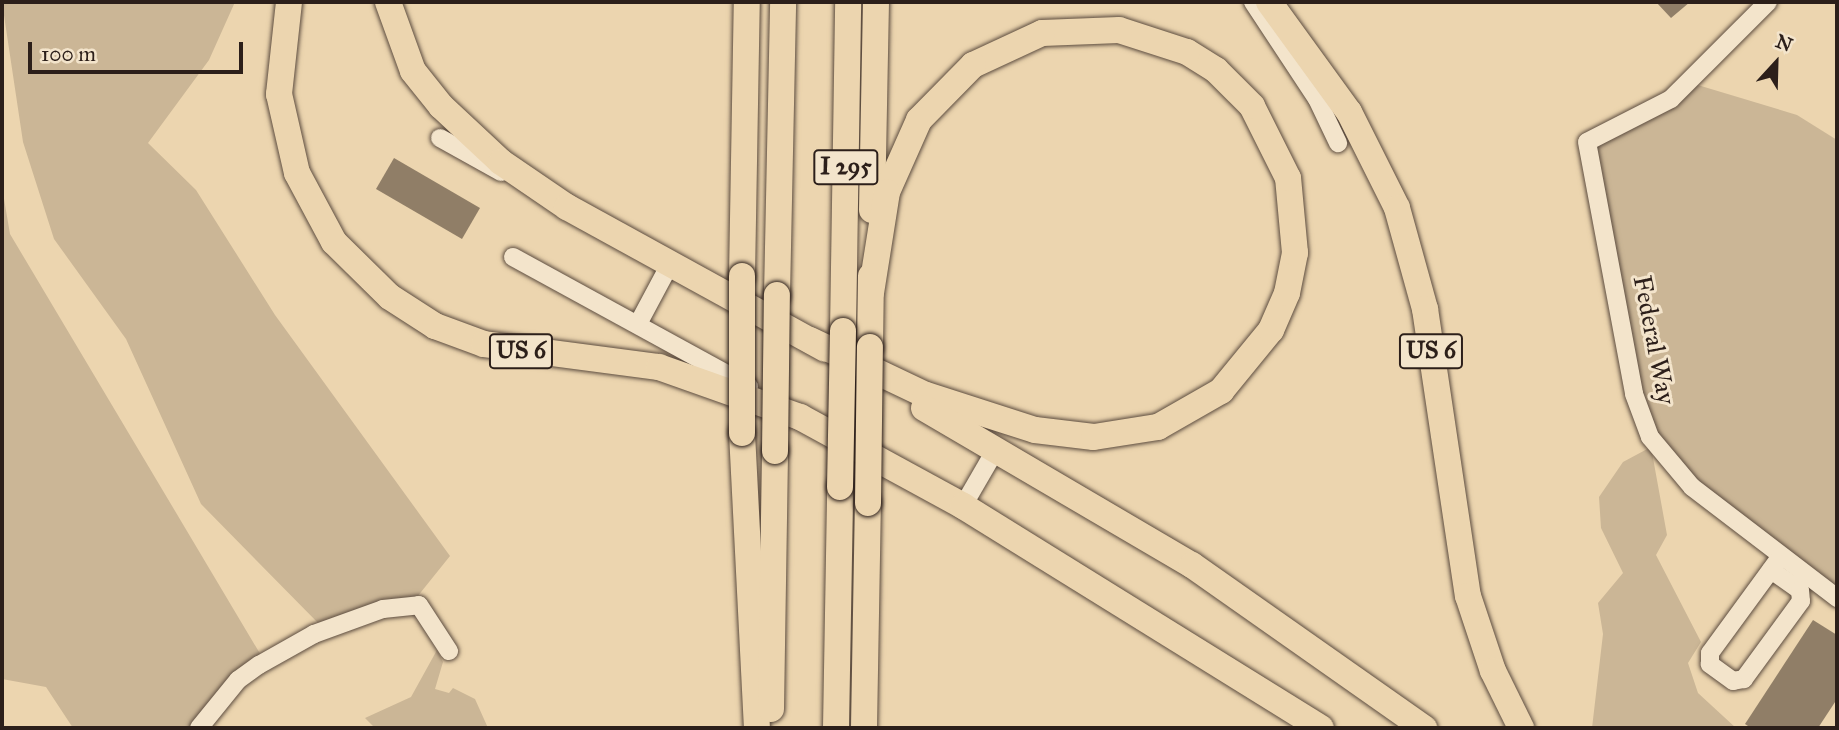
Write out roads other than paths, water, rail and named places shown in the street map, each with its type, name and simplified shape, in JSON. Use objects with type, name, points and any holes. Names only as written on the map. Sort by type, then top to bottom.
[{"type":"highway","name":"US 6","points":[[289,2],[279,94],[297,173],[334,242],[390,297],[435,326],[484,344],[638,363],[729,388],[892,465],[963,506],[1321,728]]},
{"type":"highway","points":[[388,2],[403,54],[441,106],[501,162],[590,220],[810,340],[1225,586],[1424,728]]},
{"type":"highway","points":[[736,2],[745,121]]},
{"type":"highway","points":[[747,2],[742,433],[757,728]]},
{"type":"highway","name":"I 295","points":[[770,728],[783,2]]},
{"type":"highway","name":"I 295","points":[[836,728],[848,2]]},
{"type":"highway","points":[[864,728],[876,2]]},
{"type":"highway","name":"US 6","points":[[1269,2],[1349,112],[1397,208],[1425,309],[1465,583],[1488,659],[1521,728]]},
{"type":"highway","points":[[810,340],[926,395],[1024,427],[1094,437],[1158,427],[1221,391],[1271,330],[1287,293],[1295,253],[1288,178],[1252,106],[1216,70],[1187,52],[1119,30],[1042,33],[973,65],[919,120],[887,192],[871,293]]},
{"type":"street","points":[[1253,2],[1317,99],[1338,143]]},
{"type":"street","name":"Federal Way","points":[[1768,2],[1671,99],[1587,142],[1634,394],[1667,464],[1776,563],[1837,597]]},
{"type":"street","points":[[440,138],[590,220]]},
{"type":"street","points":[[513,257],[892,465]]},
{"type":"street","points":[[638,324],[670,264]]},
{"type":"street","points":[[963,506],[996,449]]},
{"type":"street","points":[[1776,563],[1800,590],[1801,601],[1744,679],[1733,681],[1710,664],[1710,653],[1776,563]]},
{"type":"street","points":[[199,728],[238,680],[259,665],[314,634],[383,609],[419,605],[449,651]]}]
